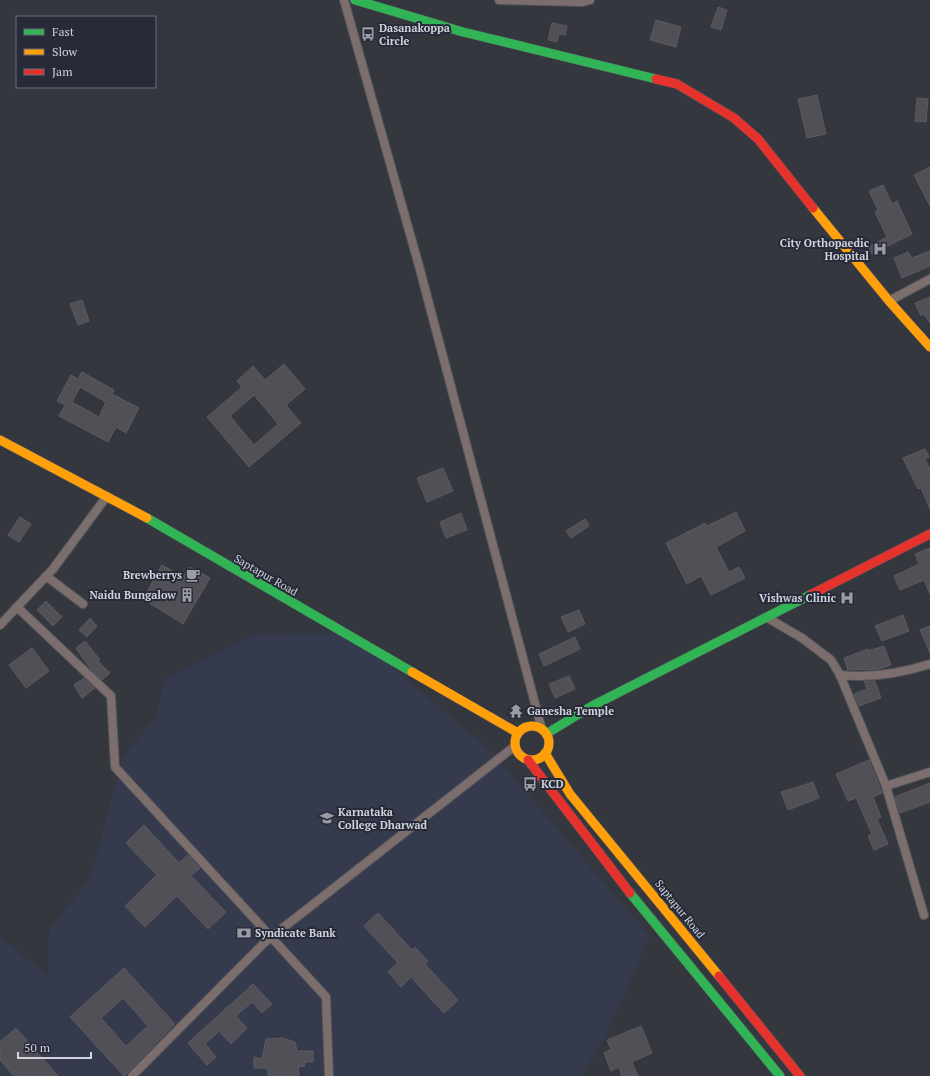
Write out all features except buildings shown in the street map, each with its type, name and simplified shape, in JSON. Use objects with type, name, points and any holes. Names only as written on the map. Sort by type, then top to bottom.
[{"type":"main road","points":[[355,0],[462,32],[677,84],[734,118],[758,139],[889,301],[930,347]]},
{"type":"main road","name":"Saptapur Road","points":[[0,441],[107,496],[518,733]]},
{"type":"main road","points":[[780,1076],[653,923],[528,760],[517,752],[515,746],[518,733],[529,727],[544,732],[592,706],[930,534]]},
{"type":"main road","points":[[528,760],[534,760],[545,753],[548,741],[544,732]]},
{"type":"main road","name":"Saptapur Road","points":[[545,753],[570,794],[800,1076]]},
{"type":"street","points":[[344,0],[419,266],[544,732]]},
{"type":"street","points":[[499,0],[585,1]]},
{"type":"street","points":[[889,301],[930,279]]},
{"type":"street","points":[[0,626],[46,576],[107,496]]},
{"type":"street","points":[[46,576],[83,604]]},
{"type":"street","points":[[17,607],[111,696],[114,767],[326,997],[329,1076]]},
{"type":"street","points":[[766,617],[802,638],[831,660],[840,676],[886,786],[924,915]]},
{"type":"street","points":[[840,676],[853,677],[910,670],[930,664]]},
{"type":"street","points":[[132,1076],[272,937],[515,746]]},
{"type":"street","points":[[886,786],[930,772]]},
{"type":"shaded area","name":"Karnataka College Dharwad","points":[[352,633],[490,750],[650,936],[604,1040],[581,1076],[0,1076],[0,937],[49,976],[49,930],[90,878],[123,757],[157,715],[165,679],[255,634]]},
{"type":"traffic: fast","points":[[355,0],[463,32],[656,79]]},
{"type":"traffic: fast","points":[[147,518],[412,672]]},
{"type":"traffic: fast","points":[[546,734],[592,706],[812,594]]},
{"type":"traffic: fast","points":[[630,893],[780,1076]]},
{"type":"traffic: slow","points":[[813,208],[889,301],[930,347]]},
{"type":"traffic: slow","points":[[0,440],[147,518]]},
{"type":"traffic: slow","points":[[412,672],[518,733]]},
{"type":"traffic: slow","points":[[532,726],[544,731],[549,743],[544,755],[532,760],[520,755],[515,743],[520,731],[532,726]]},
{"type":"traffic: slow","points":[[545,753],[570,794],[719,976]]},
{"type":"traffic: jam","points":[[656,79],[677,84],[734,118],[758,139],[813,208]]},
{"type":"traffic: jam","points":[[812,594],[930,534]]},
{"type":"traffic: jam","points":[[528,760],[630,893]]},
{"type":"traffic: jam","points":[[719,976],[800,1076]]},
{"type":"place","name":"Dasanakoppa Circle","points":[[368,34]]},
{"type":"place","name":"City Orthopaedic Hospital","points":[[880,249]]},
{"type":"place","name":"Brewberrys","points":[[193,575]]},
{"type":"place","name":"Naidu Bungalow","points":[[187,595]]},
{"type":"place","name":"Vishwas Clinic","points":[[847,598]]},
{"type":"place","name":"Ganesha Temple","points":[[516,711]]},
{"type":"place","name":"KCD","points":[[530,784]]},
{"type":"place","name":"Karnataka College Dharwad","points":[[327,818]]},
{"type":"place","name":"Syndicate Bank","points":[[244,933]]}]
